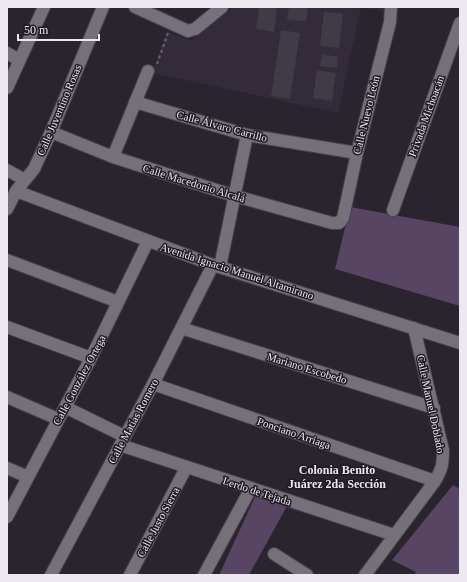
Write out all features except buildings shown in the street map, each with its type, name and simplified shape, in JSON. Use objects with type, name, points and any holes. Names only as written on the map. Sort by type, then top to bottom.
[{"type":"street","points":[[7,88],[44,7]]},
{"type":"street","name":"Calle Juventino Rosas","points":[[7,209],[16,192],[34,169],[51,132],[102,7]]},
{"type":"street","points":[[135,7],[186,30],[195,28],[222,7]]},
{"type":"street","points":[[195,28],[206,7]]},
{"type":"street","name":"Calle Nuevo León","points":[[339,223],[343,218],[357,153],[390,22],[391,7]]},
{"type":"street","name":"Privada Michoacán","points":[[393,210],[460,22]]},
{"type":"street","points":[[7,53],[20,60]]},
{"type":"street","points":[[112,157],[148,71]]},
{"type":"street","name":"Calle Álvaro Carrillo","points":[[135,102],[248,135],[357,153]]},
{"type":"street","name":"Calle Macedonio Alcalá","points":[[51,132],[112,157],[235,196],[332,223],[339,223]]},
{"type":"street","name":"Calle Matías Romero","points":[[51,575],[153,384],[181,328],[216,266],[235,196],[248,135]]},
{"type":"street","points":[[7,170],[25,180]]},
{"type":"street","name":"Avenida Ignacio Manuel Altamirano","points":[[16,192],[216,266],[460,342]]},
{"type":"street","name":"Calle González Ortega","points":[[7,517],[91,358],[148,241]]},
{"type":"street","points":[[7,260],[118,302]]},
{"type":"street","points":[[7,327],[91,358]]},
{"type":"street","name":"Mariano Escobedo","points":[[181,328],[434,408]]},
{"type":"street","name":"Calle Manuel Doblado","points":[[365,575],[442,470],[443,450],[414,328]]},
{"type":"street","name":"Ponciano Arriaga","points":[[153,384],[435,481]]},
{"type":"street","points":[[7,397],[58,419]]},
{"type":"street","name":"Lerdo de Tejada","points":[[65,407],[122,441],[186,468],[394,535]]},
{"type":"street","points":[[7,468],[28,477]]},
{"type":"street","name":"Calle Justo Sierra","points":[[130,575],[186,468]]},
{"type":"street","points":[[204,575],[250,488]]},
{"type":"street","points":[[274,554],[307,575]]},
{"type":"path","points":[[148,71],[156,65],[171,23]]},
{"type":"shaded area","points":[[233,7],[361,7],[338,113],[152,73],[166,32],[191,40]]},
{"type":"shaded area","points":[[361,7],[385,7],[385,11]]},
{"type":"shaded area","points":[[350,207],[460,227],[460,306],[335,269]]},
{"type":"shaded area","points":[[453,485],[460,489],[460,575],[414,575],[416,572],[392,560]]},
{"type":"shaded area","points":[[255,497],[287,506],[249,575],[219,575]]},
{"type":"district","name":"Colonia Benito Juárez 2da Sección","points":[[337,477]]}]
